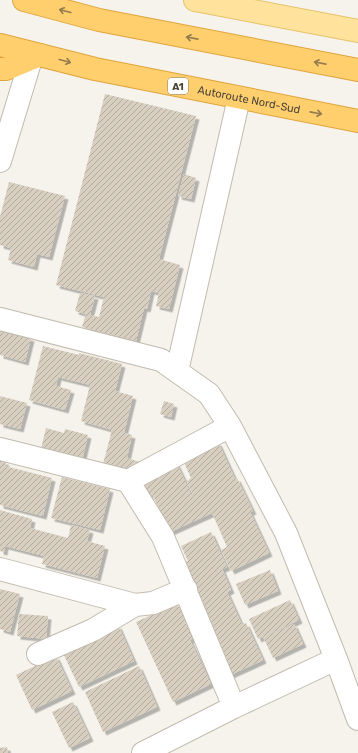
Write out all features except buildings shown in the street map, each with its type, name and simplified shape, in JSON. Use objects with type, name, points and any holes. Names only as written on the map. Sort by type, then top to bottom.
[{"type":"highway","points":[[24,0],[99,20],[358,70]]},
{"type":"highway","name":"Autoroute Nord-Sud","points":[[0,45],[35,57],[358,122]]},
{"type":"highway","points":[[0,69],[35,57]]},
{"type":"main road","points":[[195,0],[358,31]]},
{"type":"street","points":[[0,162],[35,57]]},
{"type":"street","points":[[177,371],[239,98]]},
{"type":"street","points":[[0,319],[161,360],[209,394],[230,426],[286,533],[358,719]]},
{"type":"street","points":[[0,449],[128,480],[230,426]]},
{"type":"street","points":[[128,480],[164,537],[234,707]]},
{"type":"street","points":[[0,569],[135,605],[153,604],[186,589]]},
{"type":"street","points":[[38,654],[93,630],[135,605]]},
{"type":"street","points":[[143,753],[234,707],[336,659]]}]
